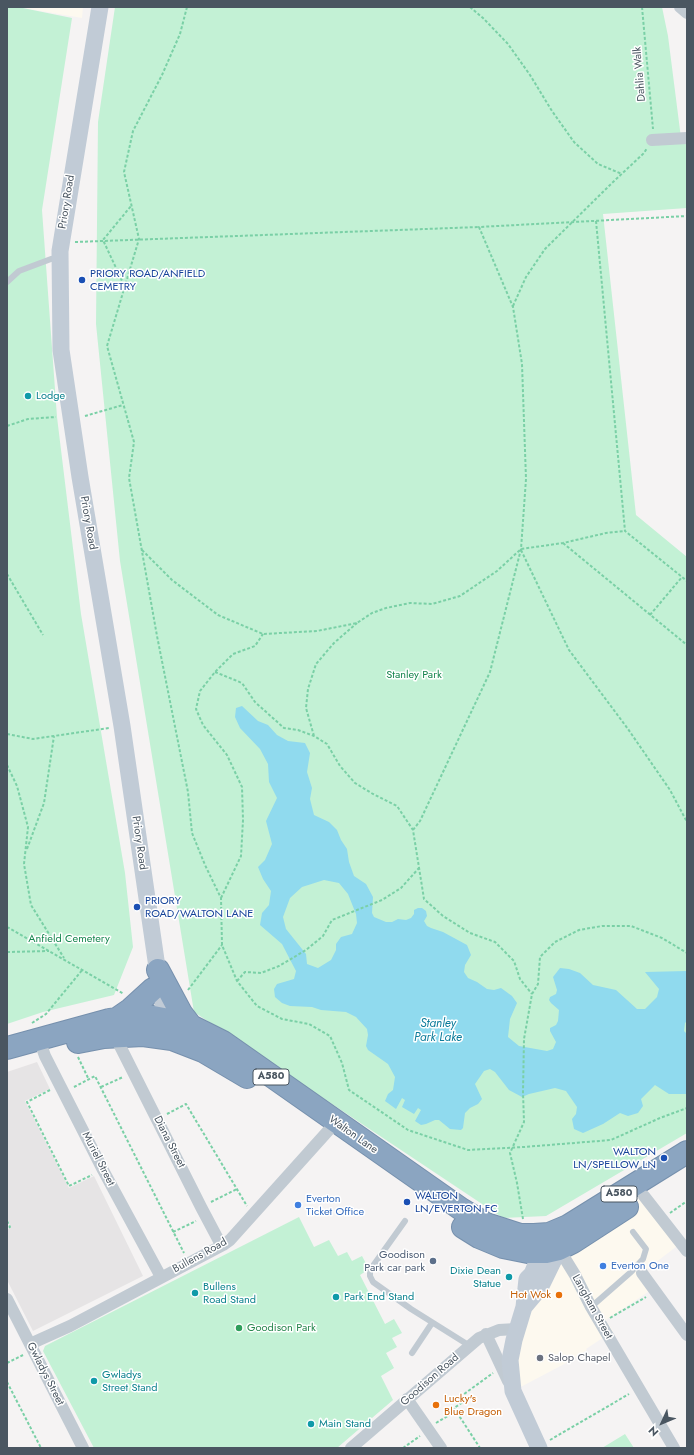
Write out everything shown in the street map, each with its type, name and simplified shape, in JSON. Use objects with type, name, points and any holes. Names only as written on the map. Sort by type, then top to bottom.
[{"type":"highway","points":[[117,1028],[156,978],[190,1026]]},
{"type":"highway","name":"Walton Lane","points":[[7,1048],[37,1039],[117,1028],[190,1026],[223,1042],[424,1203],[479,1237],[503,1247],[528,1252],[550,1245],[573,1242],[687,1169]]},
{"type":"highway","name":"Walton Lane","points":[[152,1027],[172,1039],[215,1057],[331,1127],[486,1224],[520,1234],[534,1235],[550,1245]]},
{"type":"highway","name":"Walton Lane","points":[[7,1063],[37,1039],[71,1044],[104,1037],[117,1028]]},
{"type":"highway","name":"Walton Lane","points":[[550,1245],[568,1226],[687,1152]]},
{"type":"street","name":"Priory Road","points":[[100,7],[60,251],[61,350],[80,477],[122,726],[156,978],[152,1027]]},
{"type":"street","points":[[680,7],[687,14]]},
{"type":"street","points":[[652,140],[687,138]]},
{"type":"street","name":"Diana Street","points":[[117,1028],[119,1044],[219,1241],[223,1245]]},
{"type":"street","name":"Muriel Street","points":[[37,1039],[103,1170],[161,1277]]},
{"type":"street","name":"Bullens Road","points":[[31,1347],[230,1240],[331,1127]]},
{"type":"street","points":[[644,1196],[687,1251]]},
{"type":"street","points":[[527,1280],[550,1245]]},
{"type":"street","points":[[524,1307],[540,1288],[550,1245]]},
{"type":"street","name":"Langham Street","points":[[550,1245],[575,1276],[591,1307],[674,1448]]},
{"type":"street","points":[[503,1247],[522,1262],[525,1267],[527,1280],[524,1307],[516,1329],[511,1350],[510,1360],[513,1391]]},
{"type":"street","points":[[642,1273],[687,1335]]},
{"type":"street","name":"Gwladys Street","points":[[7,1299],[83,1448]]},
{"type":"street","name":"Goodison Road","points":[[355,1447],[407,1399],[486,1334],[499,1330],[516,1329]]},
{"type":"street","points":[[486,1334],[539,1447]]},
{"type":"street","points":[[407,1399],[441,1448]]},
{"type":"lane","points":[[7,281],[19,271],[51,259],[60,251]]},
{"type":"lane","points":[[404,1221],[370,1270],[370,1276],[373,1282],[379,1288],[432,1323],[470,1346]]},
{"type":"lane","points":[[591,1307],[631,1272],[643,1259],[646,1249],[633,1232]]},
{"type":"lane","points":[[412,1352],[432,1323]]},
{"type":"path","points":[[187,7],[180,34],[162,75],[133,131],[124,172],[139,239],[107,346],[134,442],[129,478],[158,644],[188,792],[192,833],[221,898],[222,945],[237,981],[257,1006],[282,1018],[309,1024],[330,1036],[342,1064],[349,1090],[408,1130],[468,1150],[611,1140],[660,1118],[687,1108]]},
{"type":"path","points":[[266,7],[272,7]]},
{"type":"path","points":[[470,7],[508,44],[574,142],[598,164],[622,174]]},
{"type":"path","name":"Dahlia Walk","points":[[642,7],[653,126],[652,140]]},
{"type":"path","points":[[513,307],[533,265],[545,249],[644,153],[652,140]]},
{"type":"path","points":[[104,240],[131,205]]},
{"type":"path","points":[[60,251],[104,240],[479,227],[687,216]]},
{"type":"path","points":[[596,221],[626,531],[687,581]]},
{"type":"path","points":[[413,830],[420,821],[490,672],[521,549],[526,479],[522,364],[513,307],[479,227]]},
{"type":"path","points":[[104,240],[125,286]]},
{"type":"path","points":[[7,426],[28,419],[85,416],[124,405]]},
{"type":"path","points":[[314,736],[306,708],[308,689],[316,664],[334,643],[358,623],[372,614],[386,608],[410,603],[432,604],[460,596],[497,571],[521,549],[563,543],[606,533],[626,531]]},
{"type":"path","points":[[563,543],[687,645]]},
{"type":"path","points":[[141,549],[172,580],[218,615],[263,634],[317,631],[358,623]]},
{"type":"path","points":[[521,549],[569,650],[628,728],[670,790],[687,822]]},
{"type":"path","points":[[7,574],[43,635]]},
{"type":"path","points":[[650,615],[682,577]]},
{"type":"path","points":[[221,898],[241,856],[243,820],[242,787],[227,755],[203,725],[196,709],[200,691],[215,672],[233,654],[255,646],[263,634]]},
{"type":"path","points":[[215,672],[242,683],[255,702],[284,728],[298,730],[314,736],[327,744],[340,766],[355,783],[397,806],[413,830],[424,899],[443,916],[470,933],[495,942],[514,961],[520,979],[532,994]]},
{"type":"path","points":[[7,734],[33,739],[122,726]]},
{"type":"path","points":[[26,852],[44,802],[54,736]]},
{"type":"path","points":[[7,765],[17,786],[28,827],[24,864],[31,905],[65,959]]},
{"type":"path","points":[[237,981],[245,972],[261,973],[279,966],[306,950],[323,936],[332,920],[378,901],[401,888],[419,868]]},
{"type":"path","points":[[524,1225],[510,1153],[524,1122],[524,1043],[532,994],[538,984],[540,957],[555,942],[579,930],[602,926],[631,926],[662,938],[687,953]]},
{"type":"path","points":[[7,927],[128,996]]},
{"type":"path","points":[[7,952],[50,951]]},
{"type":"path","points":[[37,1039],[46,1014],[83,969]]},
{"type":"path","points":[[71,1044],[89,1080]]},
{"type":"path","points":[[101,1087],[133,1072]]},
{"type":"path","points":[[103,1170],[70,1186],[27,1102],[89,1080],[95,1076],[189,1263]]},
{"type":"path","points":[[157,1119],[186,1104],[252,1215]]},
{"type":"path","points":[[173,1232],[237,1189]]},
{"type":"path","points":[[662,1219],[687,1200]]},
{"type":"path","points":[[7,1221],[10,1227],[7,1229]]},
{"type":"path","points":[[601,1324],[656,1291]]},
{"type":"path","points":[[7,1363],[31,1347]]},
{"type":"path","points":[[480,1448],[454,1408],[463,1402],[460,1397],[502,1366]]},
{"type":"path","points":[[7,1382],[41,1448]]},
{"type":"path","points":[[539,1447],[639,1389]]},
{"type":"path","points":[[403,1448],[456,1411]]},
{"type":"shaded area","points":[[18,7],[83,7],[82,18]]},
{"type":"shaded area","points":[[37,1062],[50,1089],[25,1101],[69,1188],[94,1176],[143,1276],[33,1331],[7,1280],[7,1230],[11,1227],[7,1218],[7,1072]]},
{"type":"shaded area","points":[[644,1196],[681,1243],[642,1273],[654,1288],[606,1320],[613,1331],[586,1349],[587,1350],[570,1361],[513,1391],[510,1369],[546,1252],[612,1216]]},
{"type":"green space","name":"Anfield Cemetery","points":[[7,7],[18,7],[72,18],[42,210],[57,417],[81,614],[125,873],[133,947],[114,995],[43,1012],[7,1024]]},
{"type":"green space","name":"Stanley Park","points":[[115,7],[662,7],[668,36],[681,138],[687,138],[687,208],[603,214],[636,515],[687,557],[687,1133],[546,1216],[503,1218],[194,1012],[120,561],[96,324],[98,122]]},
{"type":"green space","name":"Goodison Park","points":[[299,1217],[314,1247],[329,1240],[338,1256],[347,1252],[352,1261],[362,1256],[369,1269],[360,1275],[385,1324],[394,1319],[402,1333],[392,1338],[397,1347],[386,1353],[394,1368],[381,1376],[393,1400],[337,1448],[94,1448],[43,1351],[45,1346]]},
{"type":"green space","points":[[625,1434],[634,1448],[602,1448]]},
{"type":"water","name":"Stanley Park Lake","points":[[242,706],[258,721],[268,725],[277,735],[288,741],[305,743],[310,753],[307,772],[312,788],[310,799],[314,815],[329,822],[337,830],[347,849],[349,862],[354,876],[366,884],[373,897],[372,913],[374,917],[386,922],[392,922],[398,919],[406,920],[411,918],[414,914],[414,910],[422,908],[426,911],[427,916],[424,921],[427,926],[443,932],[467,945],[471,955],[465,965],[464,972],[468,978],[487,989],[494,990],[501,988],[512,996],[517,1003],[510,1019],[508,1037],[519,1046],[547,1051],[553,1049],[556,1042],[550,1028],[556,1025],[558,1021],[559,1010],[549,1000],[550,997],[556,994],[557,990],[553,977],[560,968],[569,969],[580,973],[593,985],[616,990],[637,1009],[645,1009],[657,997],[659,989],[645,972],[687,971],[687,1021],[685,1023],[684,1031],[687,1034],[687,1094],[669,1094],[655,1085],[641,1099],[643,1106],[638,1113],[628,1116],[620,1113],[603,1124],[583,1133],[574,1129],[572,1119],[576,1114],[577,1107],[566,1091],[555,1088],[522,1097],[509,1090],[495,1072],[490,1069],[484,1071],[475,1084],[482,1099],[478,1104],[470,1108],[465,1113],[463,1128],[461,1130],[450,1129],[439,1120],[421,1125],[415,1121],[421,1110],[418,1108],[414,1114],[402,1107],[405,1100],[402,1098],[396,1109],[385,1101],[388,1094],[393,1090],[395,1077],[388,1064],[368,1050],[366,1046],[368,1035],[367,1029],[356,1017],[346,1012],[321,1010],[312,1007],[290,1006],[282,1003],[275,997],[274,989],[277,984],[294,979],[296,971],[282,944],[260,925],[262,913],[269,905],[271,891],[263,879],[258,867],[265,860],[272,844],[266,821],[277,798],[269,782],[268,764],[260,749],[240,728],[235,717],[236,708]],"holes":[[[324,880],[339,883],[348,894],[356,914],[357,923],[352,934],[341,937],[336,944],[336,950],[331,960],[318,968],[307,964],[306,954],[286,929],[283,917],[290,898],[302,887]]]},
{"type":"place","name":"PRIORY ROAD/ANFIELD CEMETRY","points":[[82,280]]},
{"type":"place","name":"Lodge","points":[[28,396]]},
{"type":"place","name":"PRIORY ROAD/WALTON LANE","points":[[137,907]]},
{"type":"place","name":"WALTON LN/SPELLOW LN","points":[[664,1158]]},
{"type":"place","name":"WALTON LN/EVERTON FC","points":[[407,1202]]},
{"type":"place","name":"Everton Ticket Office","points":[[298,1205]]},
{"type":"place","name":"Goodison Park car park","points":[[433,1261]]},
{"type":"place","name":"Everton One","points":[[603,1266]]},
{"type":"place","name":"Dixie Dean Statue","points":[[509,1277]]},
{"type":"place","name":"Bullens Road Stand","points":[[195,1293]]},
{"type":"place","name":"Hot Wok","points":[[559,1295]]},
{"type":"place","name":"Park End Stand","points":[[336,1297]]},
{"type":"place","name":"Goodison Park","points":[[239,1328]]},
{"type":"place","name":"Salop Chapel","points":[[540,1358]]},
{"type":"place","name":"Gwladys Street Stand","points":[[94,1381]]},
{"type":"place","name":"Lucky's Blue Dragon","points":[[436,1405]]},
{"type":"place","name":"Main Stand","points":[[311,1424]]}]
